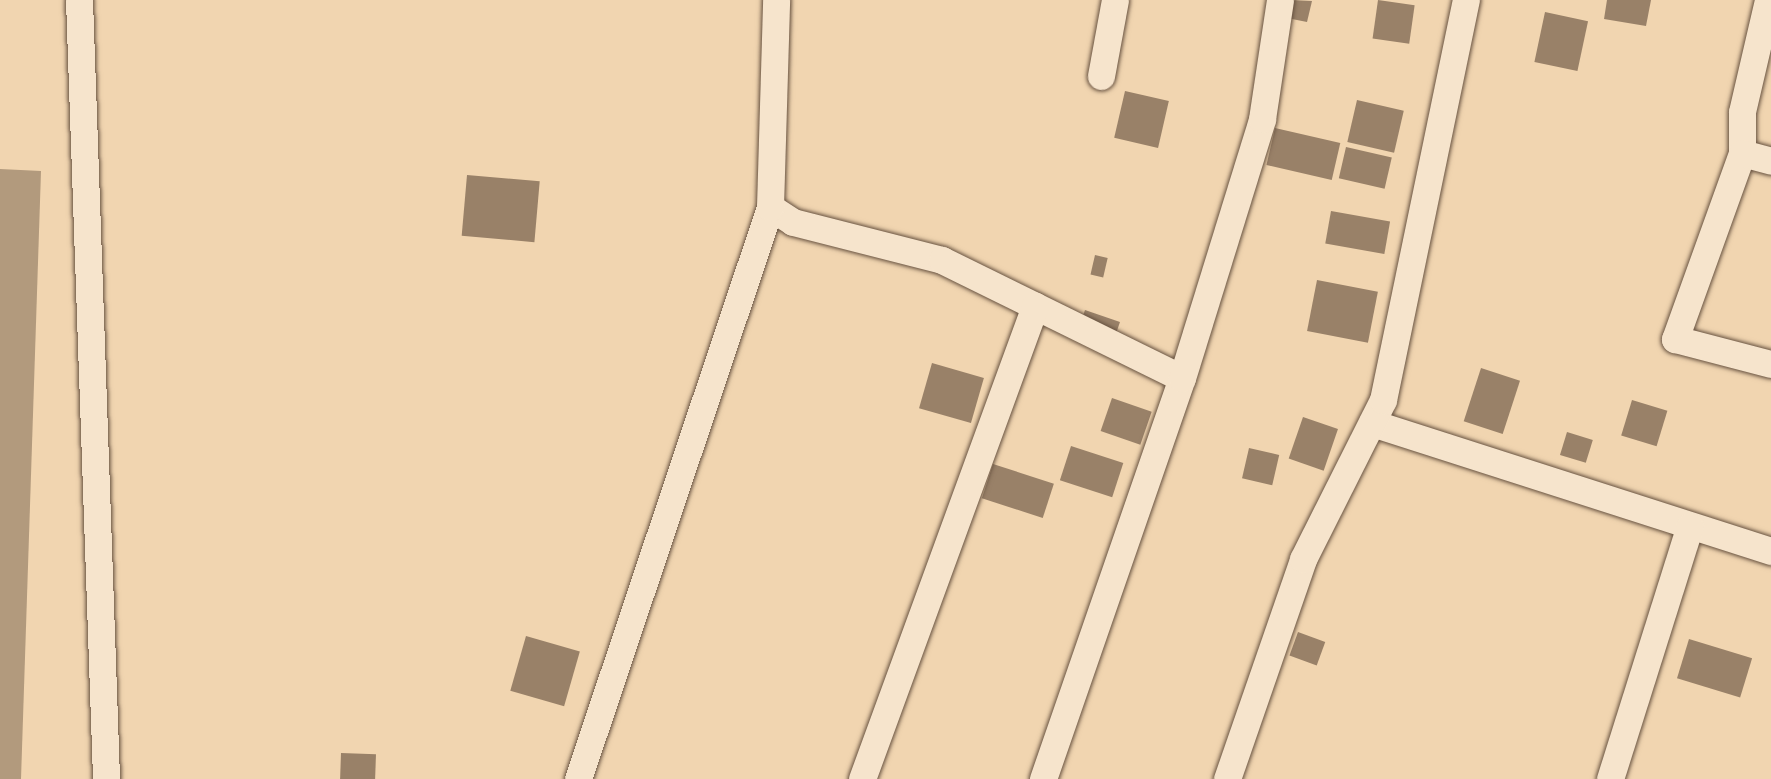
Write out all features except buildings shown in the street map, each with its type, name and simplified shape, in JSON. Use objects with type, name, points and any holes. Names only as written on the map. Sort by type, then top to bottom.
[{"type":"street","points":[[79,0],[106,779]]},
{"type":"street","points":[[578,779],[770,207],[776,0]]},
{"type":"street","points":[[1101,76],[1115,0]]},
{"type":"street","points":[[1043,779],[1182,378],[1262,119],[1280,0]]},
{"type":"street","points":[[1227,779],[1304,559],[1383,400],[1466,0]]},
{"type":"street","points":[[1768,0],[1742,112],[1742,153],[1675,339],[1771,364]]},
{"type":"street","points":[[1742,153],[1771,161]]},
{"type":"street","points":[[770,207],[793,222],[942,260],[1182,378]]},
{"type":"street","points":[[862,779],[1035,306]]},
{"type":"street","points":[[1372,423],[1771,551]]},
{"type":"street","points":[[1610,779],[1690,526]]},
{"type":"shaded area","points":[[0,169],[41,171],[21,779],[0,779]]}]
